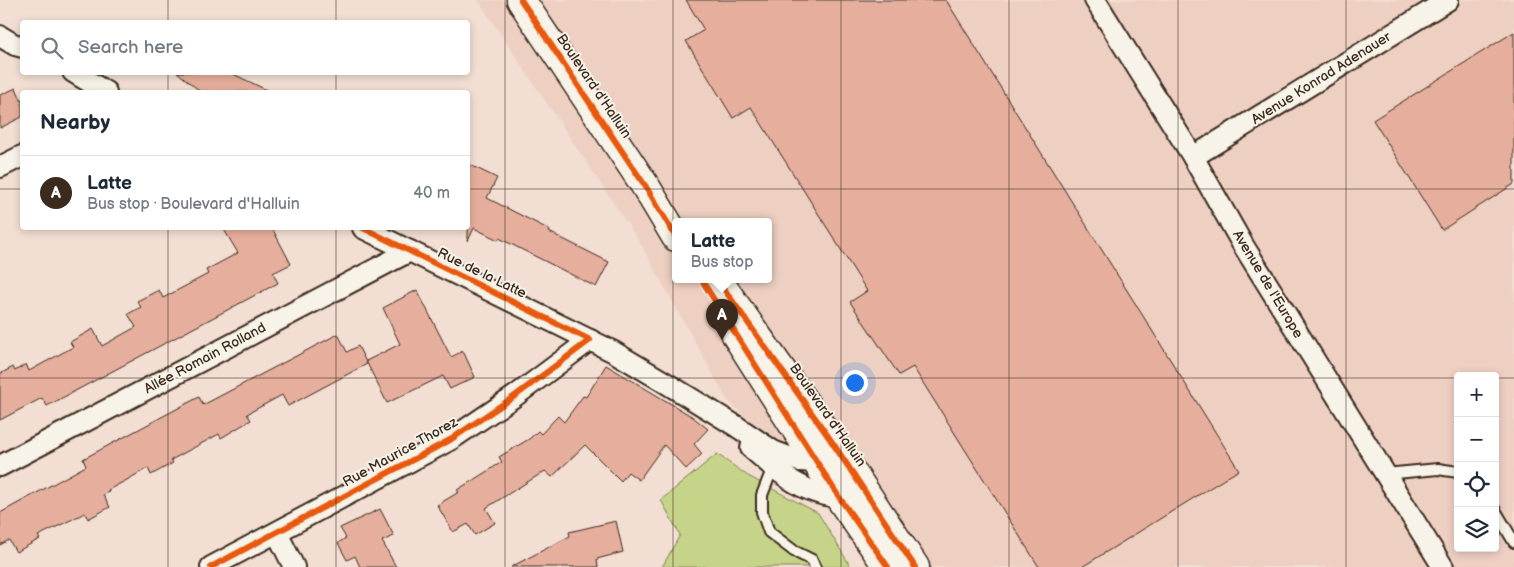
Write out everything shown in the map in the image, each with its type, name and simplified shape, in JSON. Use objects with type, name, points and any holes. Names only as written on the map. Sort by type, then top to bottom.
[{"type":"main road","name":"Boulevard d'Halluin","points":[[521,0],[646,186],[672,230]]},
{"type":"main road","name":"Boulevard d'Halluin","points":[[646,186],[672,220]]},
{"type":"main road","name":"Boulevard d'Halluin","points":[[704,283],[829,459],[868,495],[915,567]]},
{"type":"main road","name":"Boulevard d'Halluin","points":[[719,283],[829,459],[839,497],[888,567]]},
{"type":"street","name":"Avenue de l'Europe","points":[[1095,0],[1193,157],[1243,245],[1443,567]]},
{"type":"street","name":"Avenue Konrad Adenauer","points":[[1193,157],[1448,0]]},
{"type":"street","points":[[0,36],[20,46]]},
{"type":"street","points":[[78,75],[103,90]]},
{"type":"street","points":[[0,167],[20,157]]},
{"type":"street","name":"Rue de la Latte","points":[[367,230],[590,340],[641,368],[736,426],[773,452],[798,461],[829,459]]},
{"type":"street","name":"Allée Romain Rolland","points":[[0,466],[410,251]]},
{"type":"street","name":"Rue Maurice Thorez","points":[[212,567],[450,440],[515,396],[590,340]]},
{"type":"street","name":"Rue de la Latte","points":[[711,411],[772,467],[785,477],[810,491],[839,497],[868,495]]},
{"type":"street","points":[[276,533],[294,567]]},
{"type":"lane","points":[[772,467],[762,496],[762,512],[768,532],[794,551],[812,560],[815,567]]},
{"type":"lane","points":[[1385,474],[1438,469],[1454,471]]},
{"type":"lane","points":[[1499,517],[1514,542]]},
{"type":"shaded area","points":[[478,0],[1514,0],[1514,567],[889,567],[726,398],[639,241]]},
{"type":"green space","points":[[717,454],[748,476],[818,513],[851,567],[662,567],[680,535],[661,500]]},
{"type":"building","points":[[686,0],[946,0],[1239,470],[1082,567],[1039,567],[913,367],[899,375],[850,302],[867,291],[751,107],[733,118],[686,41],[704,30]]},
{"type":"building","points":[[1514,32],[1514,184],[1442,230],[1373,120]]},
{"type":"building","points":[[181,75],[235,75],[267,90],[199,90]]},
{"type":"building","points":[[16,88],[20,97],[20,118],[0,128],[0,95]]},
{"type":"building","points":[[470,165],[497,178],[487,198],[609,262],[596,287],[499,238],[498,240],[474,228],[468,241],[468,230],[470,230]]},
{"type":"building","points":[[224,230],[273,230],[291,264],[273,273],[278,283],[47,406],[42,398],[0,420],[0,374],[13,367],[15,371],[26,364],[29,371],[73,347],[70,342],[93,329],[102,346],[136,327],[128,314],[141,307],[137,301],[159,290],[163,298],[208,274],[206,270],[238,253]]},
{"type":"building","points":[[417,290],[451,357],[463,351],[475,377],[450,389],[443,376],[387,403],[366,361],[400,344],[383,308]]},
{"type":"building","points":[[338,334],[347,352],[358,346],[367,364],[288,406],[282,395],[247,414],[251,420],[221,438],[219,434],[171,460],[173,463],[151,475],[148,468],[108,490],[109,492],[103,495],[110,507],[88,519],[85,513],[38,536],[40,539],[16,552],[9,540],[0,545],[0,513],[86,466],[83,459],[199,397],[203,405]]},
{"type":"building","points":[[606,365],[693,417],[708,429],[694,444],[702,454],[686,469],[664,445],[639,480],[628,472],[621,481],[585,445],[552,477],[545,471],[486,508],[495,523],[475,535],[468,524],[453,532],[437,505],[502,462],[499,457],[529,439],[538,431],[541,434],[558,416],[564,422],[583,396],[586,397]]},
{"type":"building","points":[[380,509],[394,536],[382,541],[396,567],[360,567],[355,556],[347,560],[338,543],[346,538],[340,528]]},
{"type":"building","points":[[616,521],[623,552],[597,559],[598,567],[511,567],[570,536],[569,532]]},
{"type":"cycle path","points":[[521,0],[646,187],[672,230]]},
{"type":"cycle path","points":[[211,567],[450,440],[515,396],[590,340],[367,230]]},
{"type":"cycle path","points":[[704,283],[839,497],[888,567]]},
{"type":"cycle path","points":[[720,283],[830,439],[915,567]]},
{"type":"place","name":"Latte","points":[[722,340]]}]
